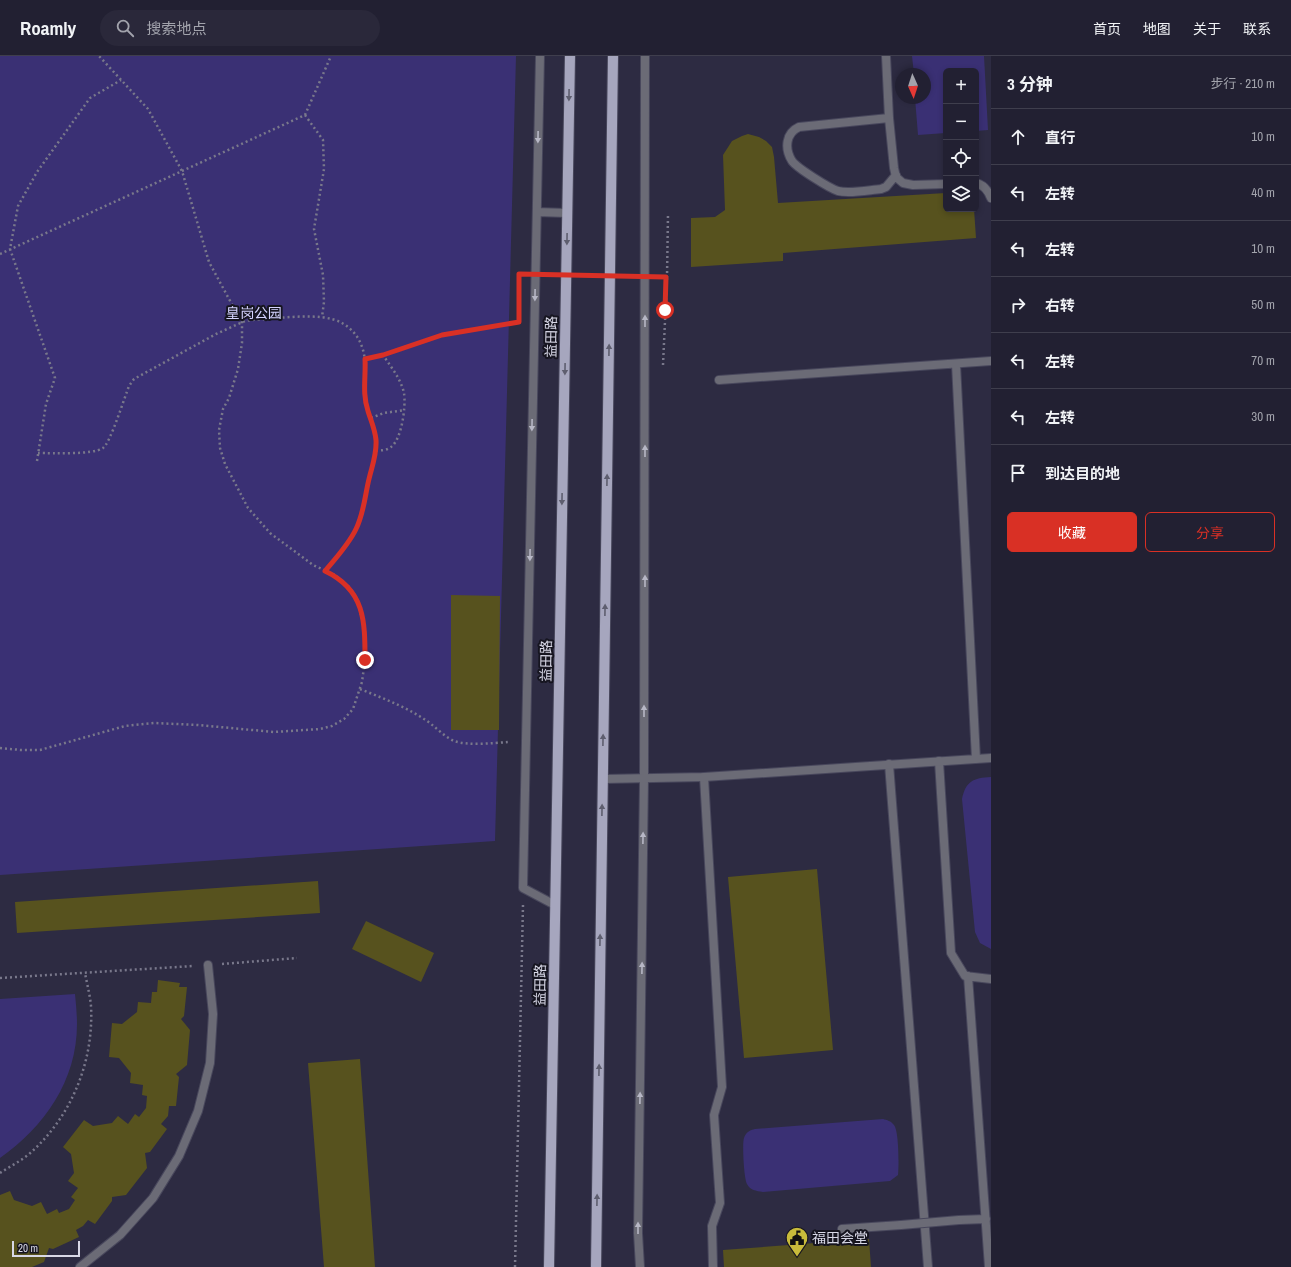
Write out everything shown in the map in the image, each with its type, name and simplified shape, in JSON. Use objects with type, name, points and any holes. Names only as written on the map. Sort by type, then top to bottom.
[{"type":"main road","name":"益田路","points":[[549,1267],[570,56]]},
{"type":"main road","points":[[596,1267],[613,56]]},
{"type":"street","points":[[540,56],[523,888],[555,905]]},
{"type":"street","points":[[640,1267],[638,1233],[644,778],[645,56]]},
{"type":"street","points":[[886,56],[889,118],[896,175],[903,183],[913,185],[943,184]]},
{"type":"street","points":[[889,118],[799,127],[792,130],[787,144],[792,161],[827,186],[839,191],[881,189],[886,187],[896,175]]},
{"type":"street","points":[[979,183],[987,189],[991,198]]},
{"type":"street","points":[[537,212],[567,213]]},
{"type":"street","points":[[719,380],[991,361]]},
{"type":"street","points":[[956,364],[976,759]]},
{"type":"street","points":[[603,779],[704,776],[991,758]]},
{"type":"street","points":[[939,761],[951,953],[965,976],[991,979]]},
{"type":"street","points":[[889,764],[928,1267]]},
{"type":"street","points":[[704,776],[722,1087],[714,1115],[720,1203],[712,1226],[713,1267]]},
{"type":"street","points":[[80,1267],[120,1235],[153,1198],[182,1150],[198,1110],[210,1063],[212,1014],[208,965]]},
{"type":"street","points":[[968,976],[989,1267]]},
{"type":"street","points":[[842,1229],[986,1219]]},
{"type":"path","points":[[0,748],[40,750],[125,726],[154,723],[198,725],[274,732],[320,729],[332,726],[344,719],[353,709],[360,689],[365,660],[365,636],[360,608],[356,597],[348,586],[335,575],[308,561],[270,533],[248,508],[225,464],[220,448],[218,430],[223,410],[229,398],[238,369],[242,343],[242,323],[209,262],[182,171],[148,108],[99,56]]},
{"type":"path","points":[[0,254],[305,115],[331,56]]},
{"type":"path","points":[[37,461],[46,404],[55,378],[10,249],[18,206],[37,172],[90,98],[121,80]]},
{"type":"path","points":[[305,115],[323,140],[324,169],[314,229],[323,275],[324,302],[322,317]]},
{"type":"path","points":[[663,365],[668,214]]},
{"type":"path","points":[[365,359],[383,355],[442,335],[519,322],[519,274],[666,277]]},
{"type":"path","points":[[38,453],[91,452],[103,448],[109,439],[129,386],[134,379],[216,334],[252,320],[322,317],[334,319],[353,331],[362,344],[365,359],[364,385],[367,410],[374,424],[376,450],[362,513],[356,529],[325,571]]},
{"type":"path","points":[[376,450],[385,449],[393,445],[400,431],[405,410],[404,394],[401,386],[391,366],[383,355]]},
{"type":"path","points":[[371,418],[384,413],[405,410]]},
{"type":"path","points":[[360,689],[396,703],[424,719],[454,741],[466,743],[509,742]]},
{"type":"path","points":[[515,1267],[523,888]]},
{"type":"path","points":[[1,977],[85,973],[297,958]]},
{"type":"path","points":[[0,1173],[28,1155],[51,1131],[70,1103],[83,1072],[90,1039],[91,1006],[85,973]]},
{"type":"green space","name":"皇岗公园","points":[[0,56],[516,56],[495,841],[0,875]]},
{"type":"green space","points":[[912,56],[984,56],[988,130],[979,131],[979,68],[943,68],[943,133],[918,135],[915,104],[931,104],[931,68],[913,68]]},
{"type":"green space","points":[[991,777],[991,949],[980,943],[975,932],[962,799],[968,784],[979,778]]},
{"type":"green space","points":[[75,994],[77,1024],[75,1045],[71,1065],[64,1083],[55,1101],[44,1117],[16,1146],[0,1158],[0,999]]},
{"type":"green space","points":[[883,1119],[894,1125],[898,1141],[898,1175],[890,1181],[763,1192],[752,1189],[747,1184],[744,1169],[743,1141],[746,1134],[750,1131],[755,1129]]},
{"type":"building","points":[[748,134],[759,137],[772,147],[778,203],[943,193],[943,212],[974,212],[976,238],[783,253],[783,261],[691,267],[691,218],[715,217],[725,210],[723,155],[732,141]]},
{"type":"building","points":[[451,595],[500,596],[499,730],[451,730]]},
{"type":"building","points":[[817,869],[833,1050],[744,1058],[728,877]]},
{"type":"building","points":[[318,881],[320,913],[17,933],[15,902]]},
{"type":"building","points":[[366,921],[434,953],[421,982],[352,949]]},
{"type":"building","points":[[158,980],[180,983],[179,987],[187,987],[184,1016],[181,1019],[190,1030],[187,1065],[176,1074],[179,1077],[176,1106],[169,1106],[168,1116],[161,1124],[167,1129],[150,1152],[145,1153],[147,1168],[126,1195],[112,1197],[112,1201],[95,1224],[88,1220],[83,1226],[76,1230],[79,1237],[53,1249],[49,1248],[44,1262],[32,1267],[0,1267],[0,1195],[10,1191],[14,1200],[32,1206],[41,1202],[47,1214],[57,1209],[59,1213],[69,1209],[75,1200],[71,1197],[78,1188],[68,1181],[74,1173],[71,1154],[63,1147],[84,1120],[93,1126],[112,1123],[118,1116],[128,1124],[135,1114],[139,1117],[146,1108],[147,1096],[142,1095],[143,1085],[130,1083],[131,1073],[119,1058],[109,1057],[112,1023],[122,1024],[137,1012],[138,1002],[151,1003],[152,992],[157,992]]},
{"type":"building","points":[[360,1059],[375,1267],[324,1267],[308,1063]]},
{"type":"building","name":"福田会堂","points":[[869,1239],[871,1267],[724,1267],[723,1250]]},
{"type":"place","name":"福田会堂","points":[[797,1258]]},
{"type":"route","points":[[365,660],[365,636],[363,622],[356,597],[348,586],[335,575],[325,571],[356,529],[362,513],[368,481],[376,452],[374,424],[367,410],[364,385],[365,359],[371,359],[442,335],[519,322],[519,274],[666,277],[665,310]]}]
